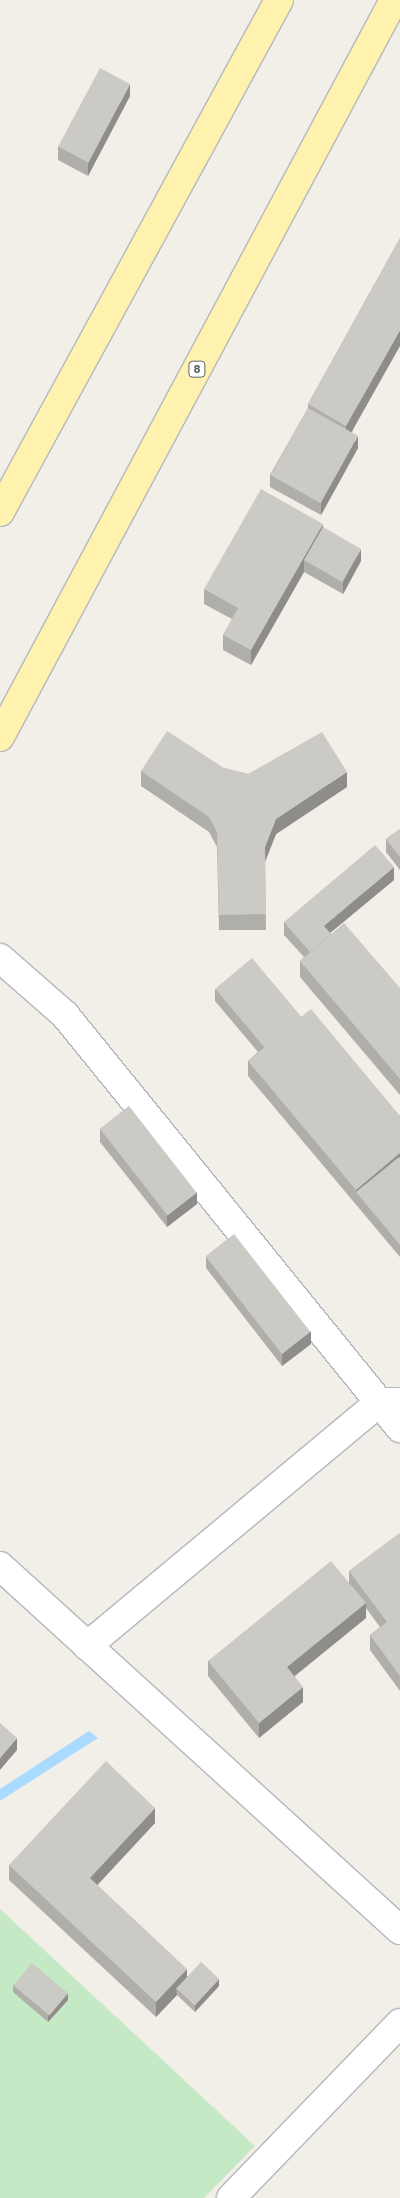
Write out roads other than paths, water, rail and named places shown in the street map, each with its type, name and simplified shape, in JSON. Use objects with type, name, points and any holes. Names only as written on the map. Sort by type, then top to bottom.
[{"type":"main road","points":[[0,512],[279,0]]},
{"type":"main road","name":"8","points":[[0,737],[394,0]]},
{"type":"street","points":[[0,958],[65,1014],[390,1402],[400,1428]]},
{"type":"street","points":[[87,1646],[390,1402]]},
{"type":"street","points":[[0,1566],[400,1930]]},
{"type":"street","points":[[231,2198],[400,2022]]},
{"type":"water","points":[[89,1731],[98,1738],[0,1801],[0,1789]]}]
